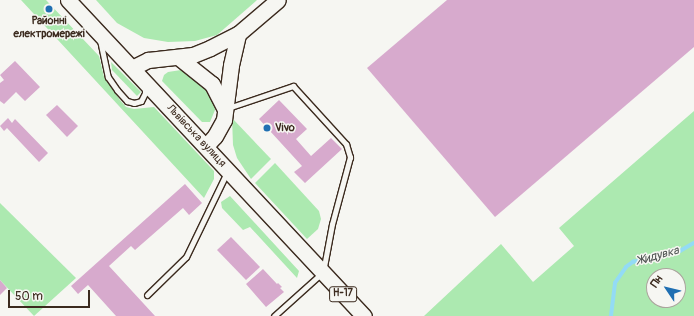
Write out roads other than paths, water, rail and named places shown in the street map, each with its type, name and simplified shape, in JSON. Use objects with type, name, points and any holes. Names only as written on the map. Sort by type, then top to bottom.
[{"type":"main road","name":"Львівська вулиця","points":[[68,0],[323,272]]},
{"type":"main road","points":[[132,68],[148,60],[193,55],[238,34],[278,0]]},
{"type":"main road","points":[[206,146],[215,136],[224,120],[231,65],[238,34]]},
{"type":"main road","points":[[178,57],[212,84],[225,109]]},
{"type":"main road","name":"Н-17","points":[[323,272],[364,316]]},
{"type":"lane","points":[[98,32],[108,77],[117,90],[128,100],[134,103],[142,101],[146,83]]},
{"type":"lane","points":[[225,109],[293,86],[346,144],[350,157],[332,224],[323,272],[274,316]]},
{"type":"lane","points":[[147,295],[186,257],[228,170]]},
{"type":"waterway","name":"Жидувка","points":[[611,316],[615,283],[626,267],[633,262],[680,251],[694,243]]},
{"type":"place","name":"Районні електромережі","points":[[49,9]]},
{"type":"place","name":"Vivo","points":[[267,128]]}]
